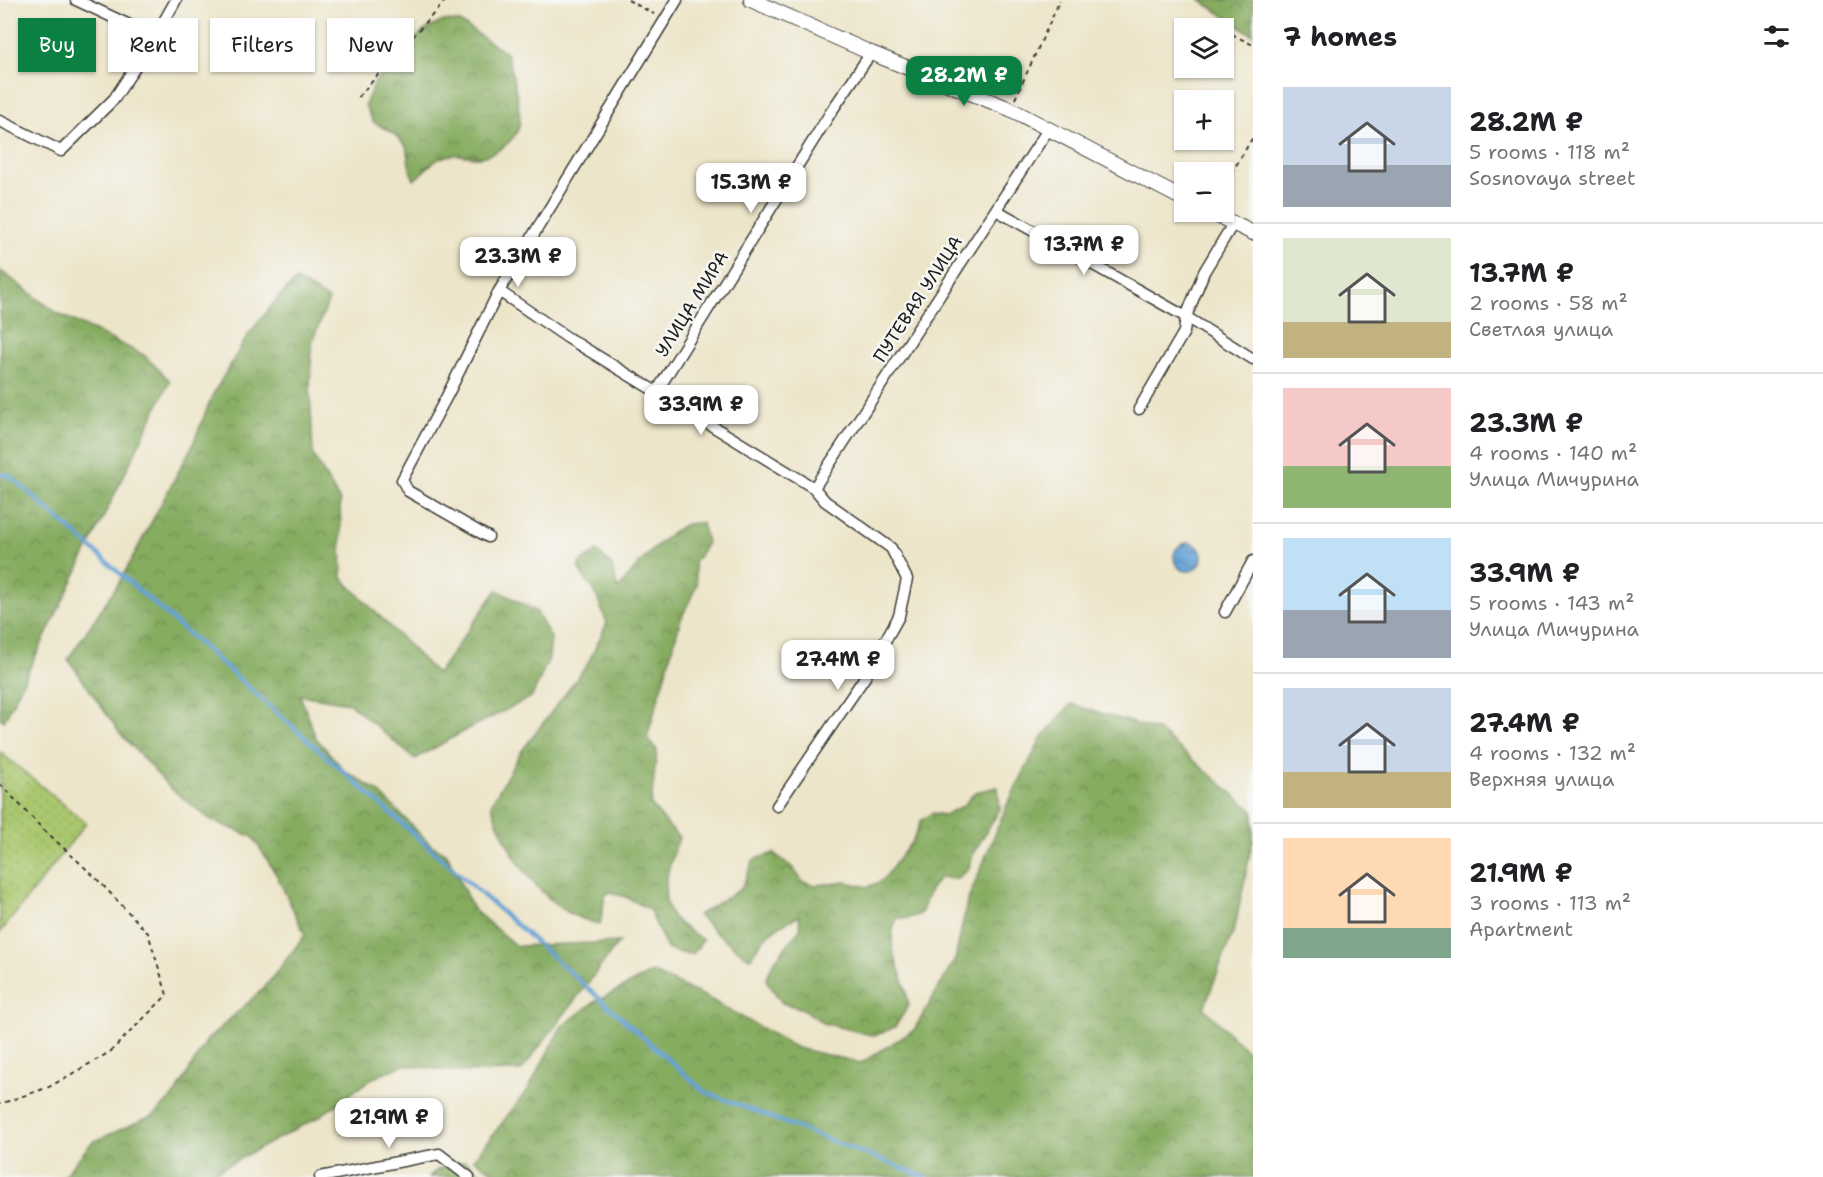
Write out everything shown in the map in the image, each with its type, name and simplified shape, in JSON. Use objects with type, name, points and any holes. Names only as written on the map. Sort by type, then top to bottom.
[{"type":"street","points":[[76,0],[113,18]]},
{"type":"street","points":[[166,18],[176,0]]},
{"type":"street","points":[[489,537],[408,491],[402,480],[499,291],[677,0]]},
{"type":"street","points":[[751,0],[871,53],[1010,109],[1174,194]]},
{"type":"street","name":"УЛИЦА МИРА","points":[[657,391],[831,112],[871,53]]},
{"type":"street","points":[[0,121],[61,151],[114,99],[132,72]]},
{"type":"street","name":"ПУТЕВАЯ УЛИЦА","points":[[814,488],[1049,128]]},
{"type":"street","points":[[996,210],[1186,317],[1253,359]]},
{"type":"street","points":[[1139,409],[1184,332],[1186,317],[1204,272],[1234,222],[1253,233]]},
{"type":"street","points":[[499,291],[568,338],[814,488],[825,501],[891,548],[907,579],[899,616],[865,676],[777,806]]},
{"type":"street","points":[[1225,612],[1253,561]]},
{"type":"street","points":[[320,1177],[439,1154],[469,1177]]},
{"type":"path","points":[[358,97],[446,0]]},
{"type":"path","points":[[628,0],[665,19]]},
{"type":"path","points":[[1010,109],[1060,0]]},
{"type":"path","points":[[1234,35],[1253,45]]},
{"type":"path","points":[[1234,169],[1253,137]]},
{"type":"path","points":[[0,784],[41,827],[95,877],[148,933],[167,995],[110,1052],[50,1087],[0,1104]]},
{"type":"green space","points":[[1200,0],[1253,0],[1253,35],[1234,22],[1234,18],[1227,18]]},
{"type":"green space","points":[[443,21],[460,22],[507,54],[514,80],[520,121],[513,138],[492,154],[480,157],[445,156],[432,163],[414,180],[406,146],[393,133],[373,122],[365,105],[375,82],[384,72],[414,72],[414,40],[423,31]]},
{"type":"green space","points":[[0,270],[57,313],[144,355],[170,381],[4,721],[0,718]]},
{"type":"green space","points":[[296,280],[329,300],[312,342],[310,387],[313,455],[340,501],[342,578],[437,674],[497,590],[536,611],[551,638],[549,658],[532,697],[415,759],[349,703],[300,695],[316,738],[345,771],[378,791],[431,845],[447,854],[473,909],[516,946],[619,942],[521,1071],[462,1072],[403,1065],[371,1079],[319,1117],[205,1177],[63,1177],[92,1142],[154,1115],[176,1093],[207,1040],[265,987],[305,935],[276,874],[253,837],[211,820],[169,787],[119,732],[68,659],[120,581],[192,446],[213,394],[248,335]]},
{"type":"green space","points":[[702,523],[707,543],[694,563],[697,585],[681,619],[647,738],[657,750],[651,805],[679,838],[667,877],[668,908],[675,920],[703,940],[693,954],[667,949],[649,909],[626,897],[610,892],[605,896],[600,925],[573,915],[555,903],[542,892],[520,865],[503,835],[491,804],[521,752],[587,665],[607,623],[594,590],[580,572],[579,563],[597,551],[612,566],[618,589],[666,537],[684,525]]},
{"type":"green space","points":[[1071,704],[1159,731],[1253,811],[1253,839],[1235,927],[1204,1008],[1253,1057],[1253,1177],[501,1177],[474,1159],[529,1088],[561,1027],[593,1003],[652,972],[706,997],[797,1048],[861,1063],[914,1030],[955,960],[967,902],[1006,807],[1041,739]]},
{"type":"green space","points":[[0,752],[86,823],[0,933]]},
{"type":"green space","points":[[998,787],[1000,809],[974,852],[968,870],[956,879],[940,877],[930,890],[921,914],[908,918],[897,918],[892,945],[909,1005],[895,1027],[875,1036],[823,1023],[803,1009],[782,1003],[766,980],[773,963],[800,929],[799,916],[770,933],[750,959],[716,933],[698,915],[741,889],[754,859],[774,853],[793,868],[803,882],[815,885],[846,882],[868,887],[882,881],[913,840],[921,821],[932,813],[944,815],[963,806],[975,792]]},
{"type":"green space","points":[[466,1161],[485,1177],[429,1177],[446,1166]]},
{"type":"water","points":[[1188,543],[1198,547],[1202,557],[1198,567],[1188,571],[1178,567],[1174,557],[1178,547]]},
{"type":"waterway","points":[[0,475],[9,475],[705,1092],[925,1177]]}]
